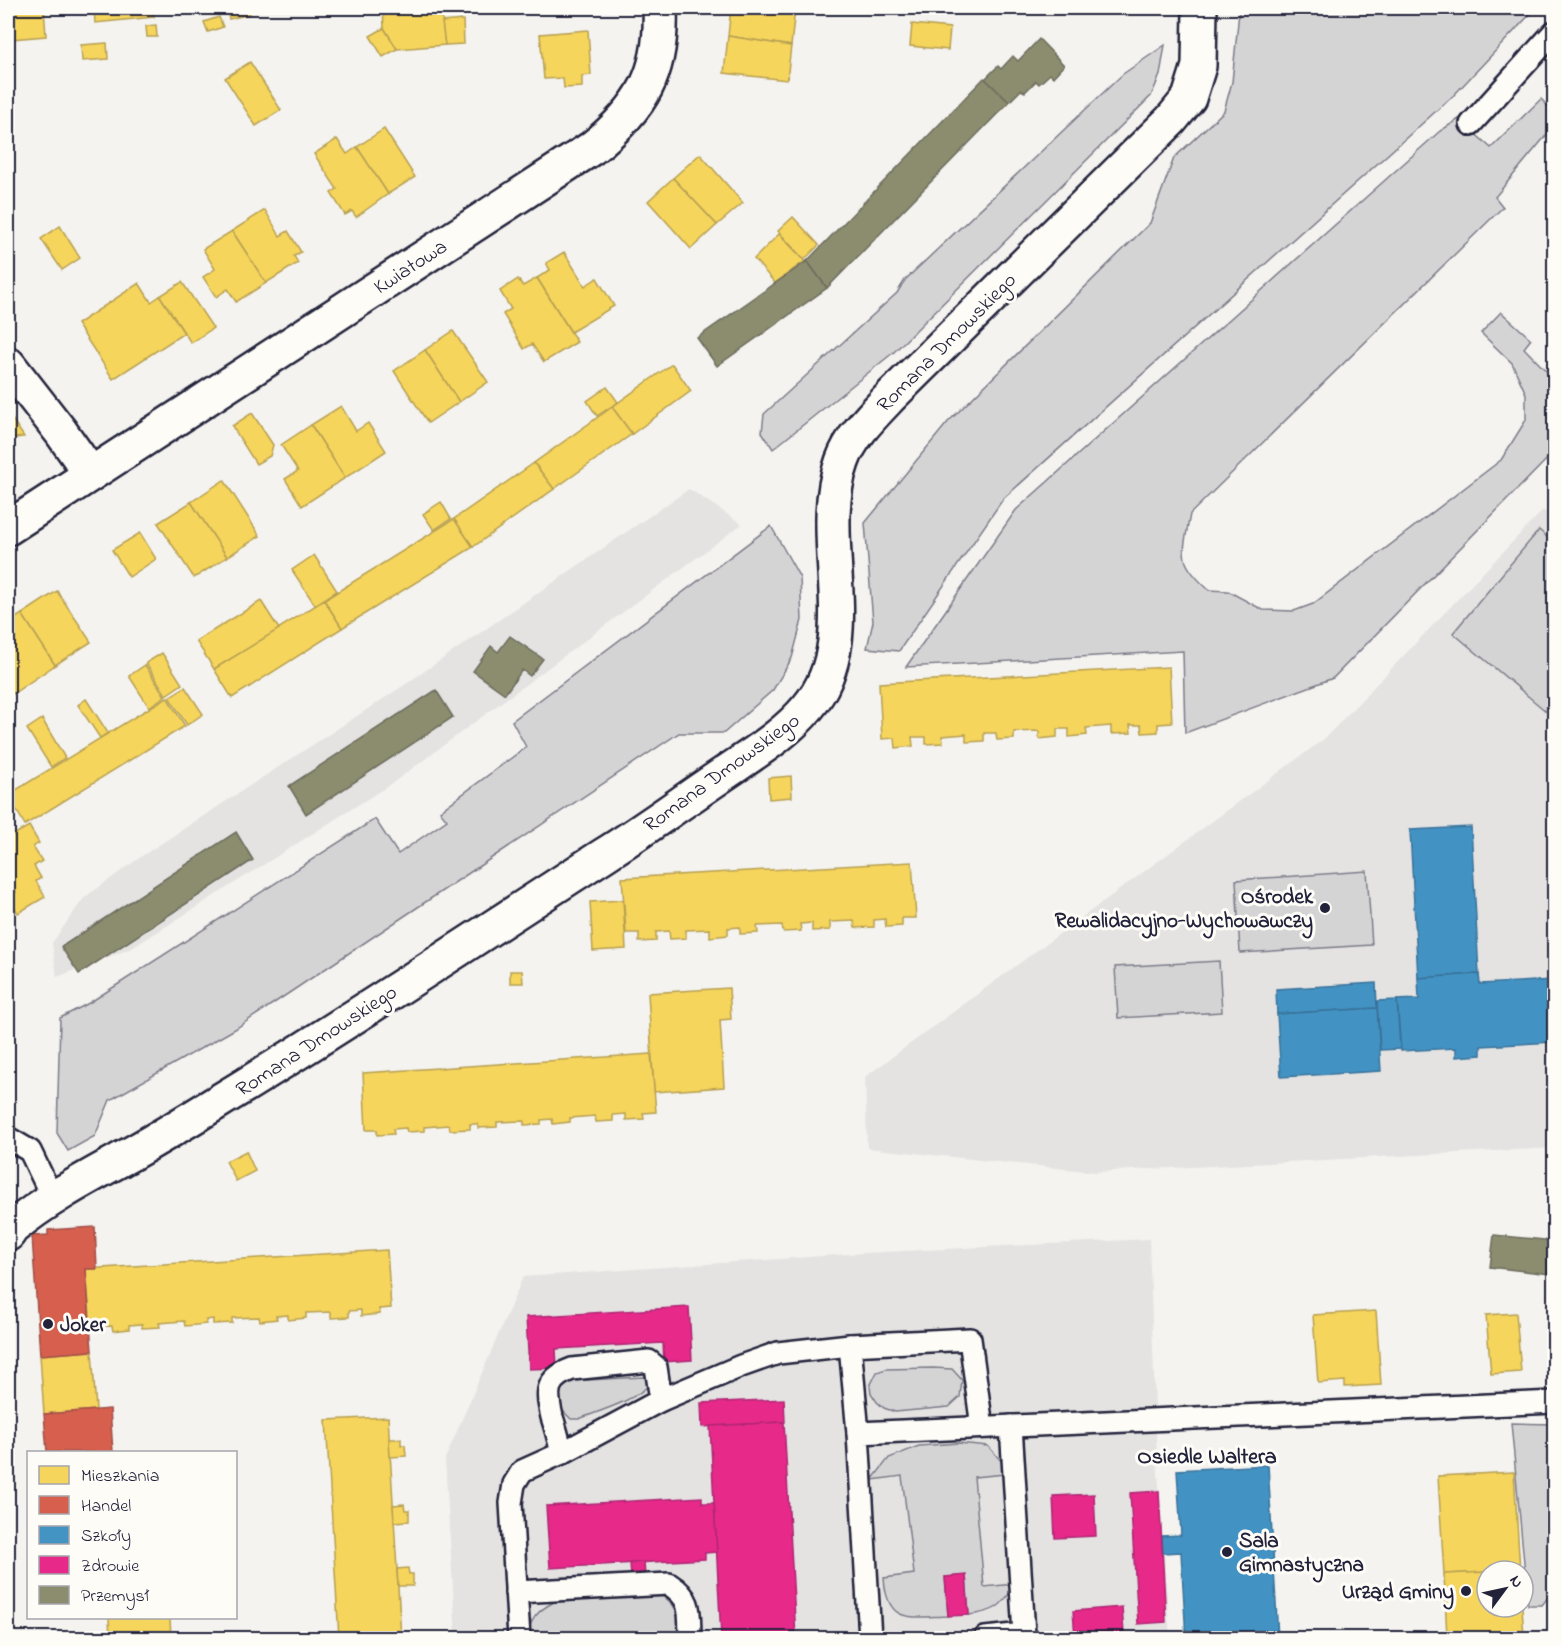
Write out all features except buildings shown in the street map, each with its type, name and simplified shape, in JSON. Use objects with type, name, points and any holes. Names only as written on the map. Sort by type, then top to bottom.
[{"type":"street","name":"Kwiatowa","points":[[8,528],[601,141],[627,115],[643,93],[654,72],[659,46],[660,8]]},
{"type":"street","name":"Romana Dmowskiego","points":[[8,1234],[12,1228],[52,1197],[218,1102],[631,838],[778,735],[808,707],[828,676],[834,647],[837,614],[833,551],[835,491],[842,461],[853,441],[868,420],[892,395],[1171,120],[1189,98],[1199,66],[1200,8]]},
{"type":"street","points":[[8,364],[90,473]]},
{"type":"lane","points":[[1471,124],[1554,32]]},
{"type":"lane","points":[[8,1138],[30,1151],[52,1197]]},
{"type":"lane","points":[[519,1638],[511,1503],[514,1484],[522,1471],[562,1453],[661,1400],[778,1353],[850,1345],[970,1339],[982,1427]]},
{"type":"lane","points":[[850,1345],[858,1433],[870,1638]]},
{"type":"lane","points":[[562,1453],[547,1397],[554,1379],[563,1372],[583,1367],[649,1361],[656,1367],[661,1400]]},
{"type":"lane","points":[[858,1433],[1554,1402]]},
{"type":"lane","points":[[985,1638],[1024,1634],[1011,1426]]},
{"type":"lane","points":[[516,1592],[669,1584],[686,1598],[690,1638]]},
{"type":"shaded area","points":[[1247,8],[1536,8],[1454,95],[1003,499],[899,651],[867,648],[873,622],[865,523],[948,422],[1150,223],[1174,158],[1224,111],[1232,82],[1239,12]]},
{"type":"shaded area","points":[[1165,45],[1160,75],[1151,96],[894,352],[773,449],[762,432],[764,414],[897,293],[905,280],[1123,74]]},
{"type":"shaded area","points":[[1541,99],[1554,112],[1554,126],[1495,197],[1503,207],[1190,514],[1184,557],[1191,571],[1209,590],[1228,591],[1263,610],[1294,611],[1313,604],[1501,460],[1526,420],[1526,394],[1512,363],[1481,333],[1501,312],[1531,339],[1524,348],[1554,379],[1554,452],[1333,678],[1185,733],[1183,651],[906,667],[1016,510],[1440,131],[1459,119],[1491,148]]},
{"type":"shaded area","points":[[689,489],[742,524],[394,782],[132,948],[57,977],[52,943],[84,898],[142,856],[403,686]]},
{"type":"shaded area","name":"Ośrodek Rewalidacyjno-Wychowawczy","points":[[1543,510],[1554,519],[1554,1148],[1095,1172],[867,1148],[865,1077],[1324,739]]},
{"type":"shaded area","points":[[771,526],[800,578],[802,620],[792,658],[773,690],[724,733],[679,733],[235,1029],[110,1100],[95,1136],[68,1151],[57,1133],[60,1018],[89,1003],[375,819],[398,854],[447,820],[440,811],[526,747],[512,721]]},
{"type":"shaded area","points":[[1539,530],[1554,543],[1554,718],[1453,633]]},
{"type":"shaded area","points":[[1367,871],[1372,945],[1240,953],[1236,880]]},
{"type":"shaded area","points":[[1219,961],[1222,1012],[1118,1018],[1115,967]]},
{"type":"shaded area","points":[[1149,1239],[1157,1459],[1170,1638],[456,1638],[445,1459],[523,1277],[864,1253]]},
{"type":"shaded area","points":[[886,1369],[952,1369],[962,1380],[960,1397],[949,1407],[895,1412],[884,1408],[871,1393],[870,1386],[877,1372]]},
{"type":"shaded area","points":[[644,1377],[649,1380],[649,1385],[643,1391],[616,1405],[579,1419],[571,1419],[562,1410],[559,1393],[568,1381]]},
{"type":"shaded area","points":[[1511,1423],[1554,1424],[1554,1590],[1542,1605],[1535,1605],[1535,1559],[1524,1559]]},
{"type":"shaded area","points":[[958,1443],[988,1446],[1003,1463],[1005,1474],[974,1477],[984,1587],[1015,1584],[997,1607],[969,1615],[966,1576],[945,1577],[948,1616],[903,1615],[890,1604],[884,1578],[914,1574],[902,1476],[872,1480],[889,1458],[919,1446]]},
{"type":"shaded area","points":[[655,1594],[669,1600],[673,1605],[680,1624],[681,1638],[525,1638],[535,1617],[542,1609],[554,1602]]},
{"type":"place","name":"Ośrodek Rewalidacyjno-Wychowawczy","points":[[1325,908]]},
{"type":"place","name":"Joker","points":[[48,1324]]},
{"type":"place","name":"Sala Gimnastyczna","points":[[1227,1552]]},
{"type":"place","name":"Urząd Gminy","points":[[1466,1591]]},
{"type":"district","name":"Osiedle Waltera","points":[[1207,1455]]}]
